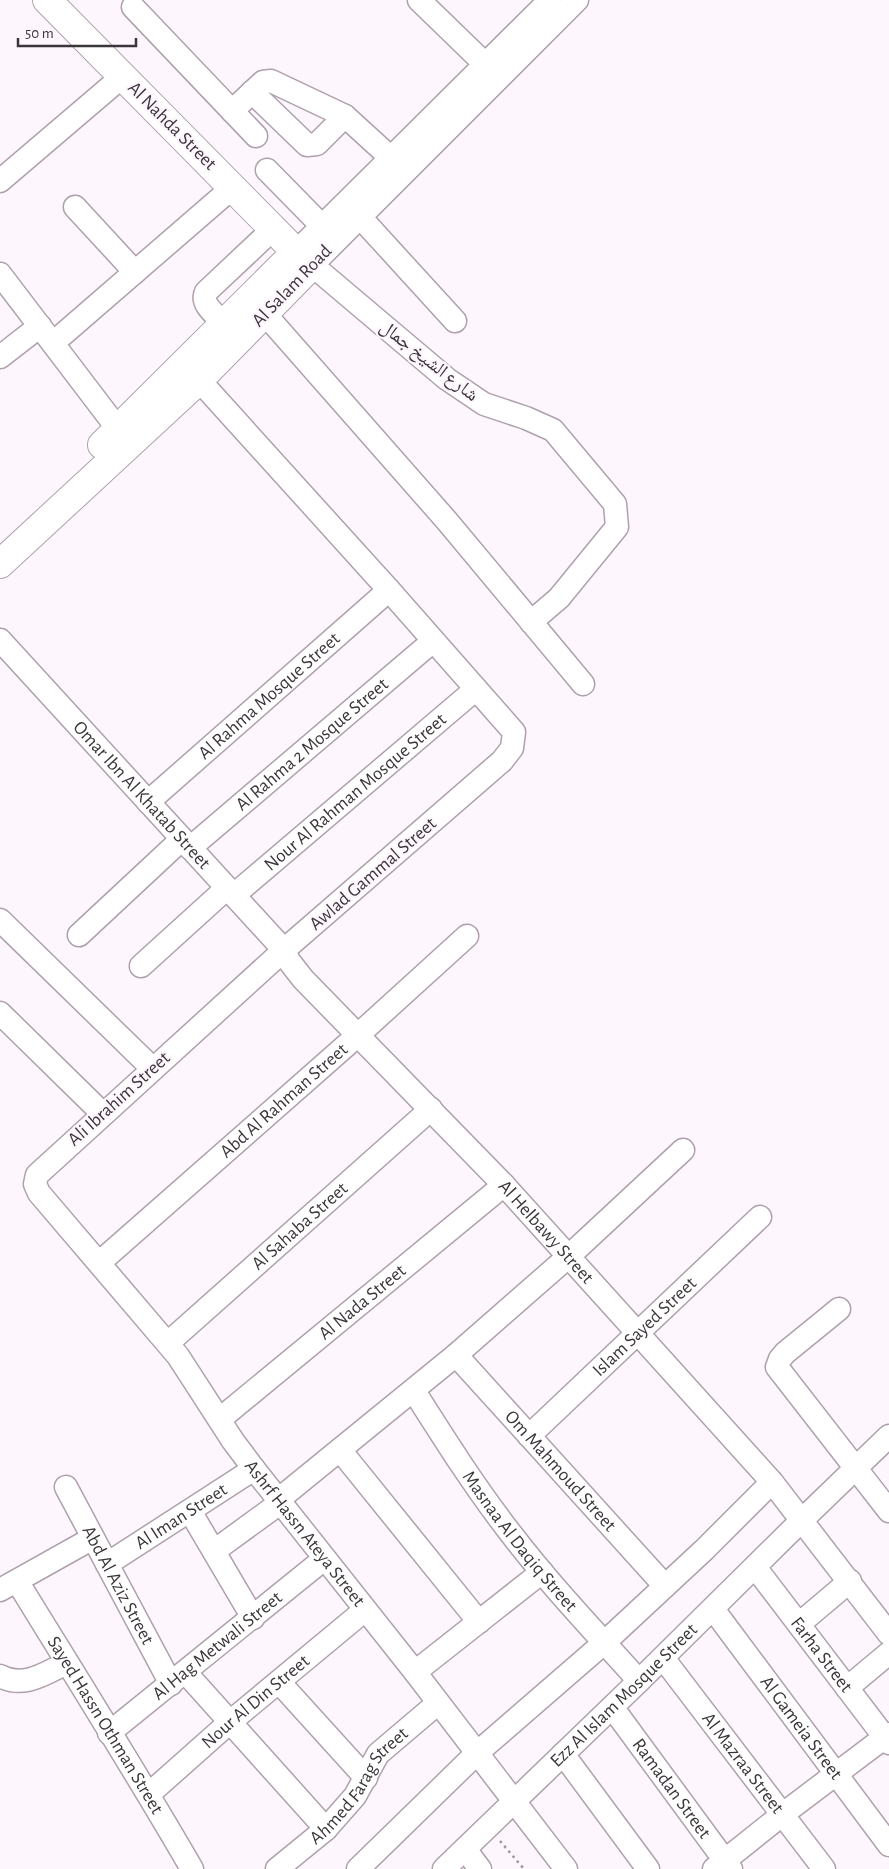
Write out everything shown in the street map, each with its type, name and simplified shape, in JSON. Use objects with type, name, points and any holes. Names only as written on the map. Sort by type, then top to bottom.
[{"type":"main road","name":"Al Nahda Street","points":[[60,5],[123,76],[304,259]]},
{"type":"main road","name":"Al Salam Road","points":[[0,564],[199,380],[265,314],[304,259]]},
{"type":"main road","name":"Al Salam Road","points":[[0,539],[118,429],[224,323],[304,259]]},
{"type":"street","points":[[419,0],[485,64]]},
{"type":"street","name":"Al Salam Road","points":[[304,259],[322,226],[550,0]]},
{"type":"street","name":"Al Salam Road","points":[[304,259],[360,217],[577,0]]},
{"type":"street","points":[[133,7],[256,136]]},
{"type":"street","points":[[0,181],[123,76]]},
{"type":"street","points":[[232,111],[263,82],[272,81],[345,116],[391,158]]},
{"type":"street","points":[[252,92],[307,145],[317,144],[345,116]]},
{"type":"street","points":[[268,170],[322,226]]},
{"type":"street","points":[[0,357],[47,335],[135,272],[232,188]]},
{"type":"street","points":[[75,207],[135,272]]},
{"type":"street","points":[[360,217],[455,321]]},
{"type":"street","points":[[224,323],[206,303],[204,295],[273,229]]},
{"type":"street","name":"شارع الشيخ جمال","points":[[304,259],[448,379],[484,404],[526,418],[553,430],[615,504],[618,527],[559,598],[531,622]]},
{"type":"street","points":[[3,285],[47,335],[118,429]]},
{"type":"street","points":[[265,314],[447,521],[583,684]]},
{"type":"street","name":"Awlad Gammal Street","points":[[199,380],[434,640],[514,732],[512,748],[502,761],[284,950]]},
{"type":"street","name":"Al Rahma Mosque Street","points":[[148,802],[389,590]]},
{"type":"street","name":"Omar Ibn Al Khatab Street","points":[[0,640],[284,950]]},
{"type":"street","name":"Al Rahma 2 Mosque Street","points":[[79,935],[186,843],[434,640]]},
{"type":"street","name":"Nour Al Rahman Mosque Street","points":[[141,966],[476,690]]},
{"type":"street","points":[[0,920],[152,1068]]},
{"type":"street","name":"Abd Al Rahman Street","points":[[98,1263],[358,1035],[467,936]]},
{"type":"street","name":"Al Helbawy Street","points":[[284,950],[300,975],[504,1185],[772,1482],[889,1634]]},
{"type":"street","name":"Ali Ibrahim Street","points":[[98,1263],[39,1193],[35,1184],[37,1175],[152,1068],[284,950]]},
{"type":"street","points":[[0,1013],[103,1114]]},
{"type":"street","name":"Al Sahaba Street","points":[[168,1343],[431,1109]]},
{"type":"street","points":[[214,1551],[279,1501],[414,1391],[569,1256],[684,1150]]},
{"type":"street","name":"Al Nada Street","points":[[220,1419],[504,1185]]},
{"type":"street","name":"Islam Sayed Street","points":[[529,1436],[760,1217]]},
{"type":"street","name":"Ashrf Hassn Ateya Street","points":[[98,1263],[168,1343],[254,1469],[415,1672],[566,1869]]},
{"type":"street","points":[[839,1309],[785,1353],[777,1367],[889,1511]]},
{"type":"street","name":"Om Mahmoud Street","points":[[456,1355],[665,1586]]},
{"type":"street","name":"Masnaa Al Daqiq Street","points":[[414,1391],[486,1500],[542,1572],[639,1681]]},
{"type":"street","name":"Ezz Al Islam Mosque Street","points":[[444,1869],[663,1658],[889,1436]]},
{"type":"street","points":[[340,1450],[479,1622]]},
{"type":"street","name":"Al Iman Street","points":[[107,1564],[254,1469]]},
{"type":"street","points":[[358,1869],[477,1753],[605,1642],[772,1482]]},
{"type":"street","name":"Abd Al Aziz Street","points":[[66,1487],[107,1564],[179,1678],[230,1722],[326,1829]]},
{"type":"street","points":[[190,1511],[253,1618]]},
{"type":"street","points":[[9,1586],[93,1538]]},
{"type":"street","name":"Al Hag Metwali Street","points":[[109,1733],[324,1559]]},
{"type":"street","name":"Farha Street","points":[[755,1567],[847,1688],[888,1738]]},
{"type":"street","points":[[415,1672],[542,1572]]},
{"type":"street","points":[[799,1624],[850,1581]]},
{"type":"street","name":"Sayed Hassn Othman Street","points":[[9,1586],[67,1663],[192,1869]]},
{"type":"street","name":"Al Gameia Street","points":[[712,1609],[889,1845]]},
{"type":"street","name":"Nour Al Din Street","points":[[148,1794],[230,1722],[365,1610]]},
{"type":"street","points":[[847,1688],[889,1653]]},
{"type":"street","name":"Al Mazraa Street","points":[[663,1658],[824,1869]]},
{"type":"street","points":[[0,1676],[7,1680],[18,1682],[28,1681],[67,1663]]},
{"type":"street","points":[[279,1682],[366,1778]]},
{"type":"street","name":"Ahmed Farag Street","points":[[286,1866],[326,1829],[355,1796],[378,1754],[438,1703]]},
{"type":"street","name":"Ramadan Street","points":[[612,1707],[723,1866]]},
{"type":"street","points":[[723,1866],[783,1814],[888,1738]]},
{"type":"street","points":[[563,1754],[648,1869]]},
{"type":"street","points":[[465,1849],[480,1869]]},
{"type":"path","points":[[488,1826],[524,1869]]}]
